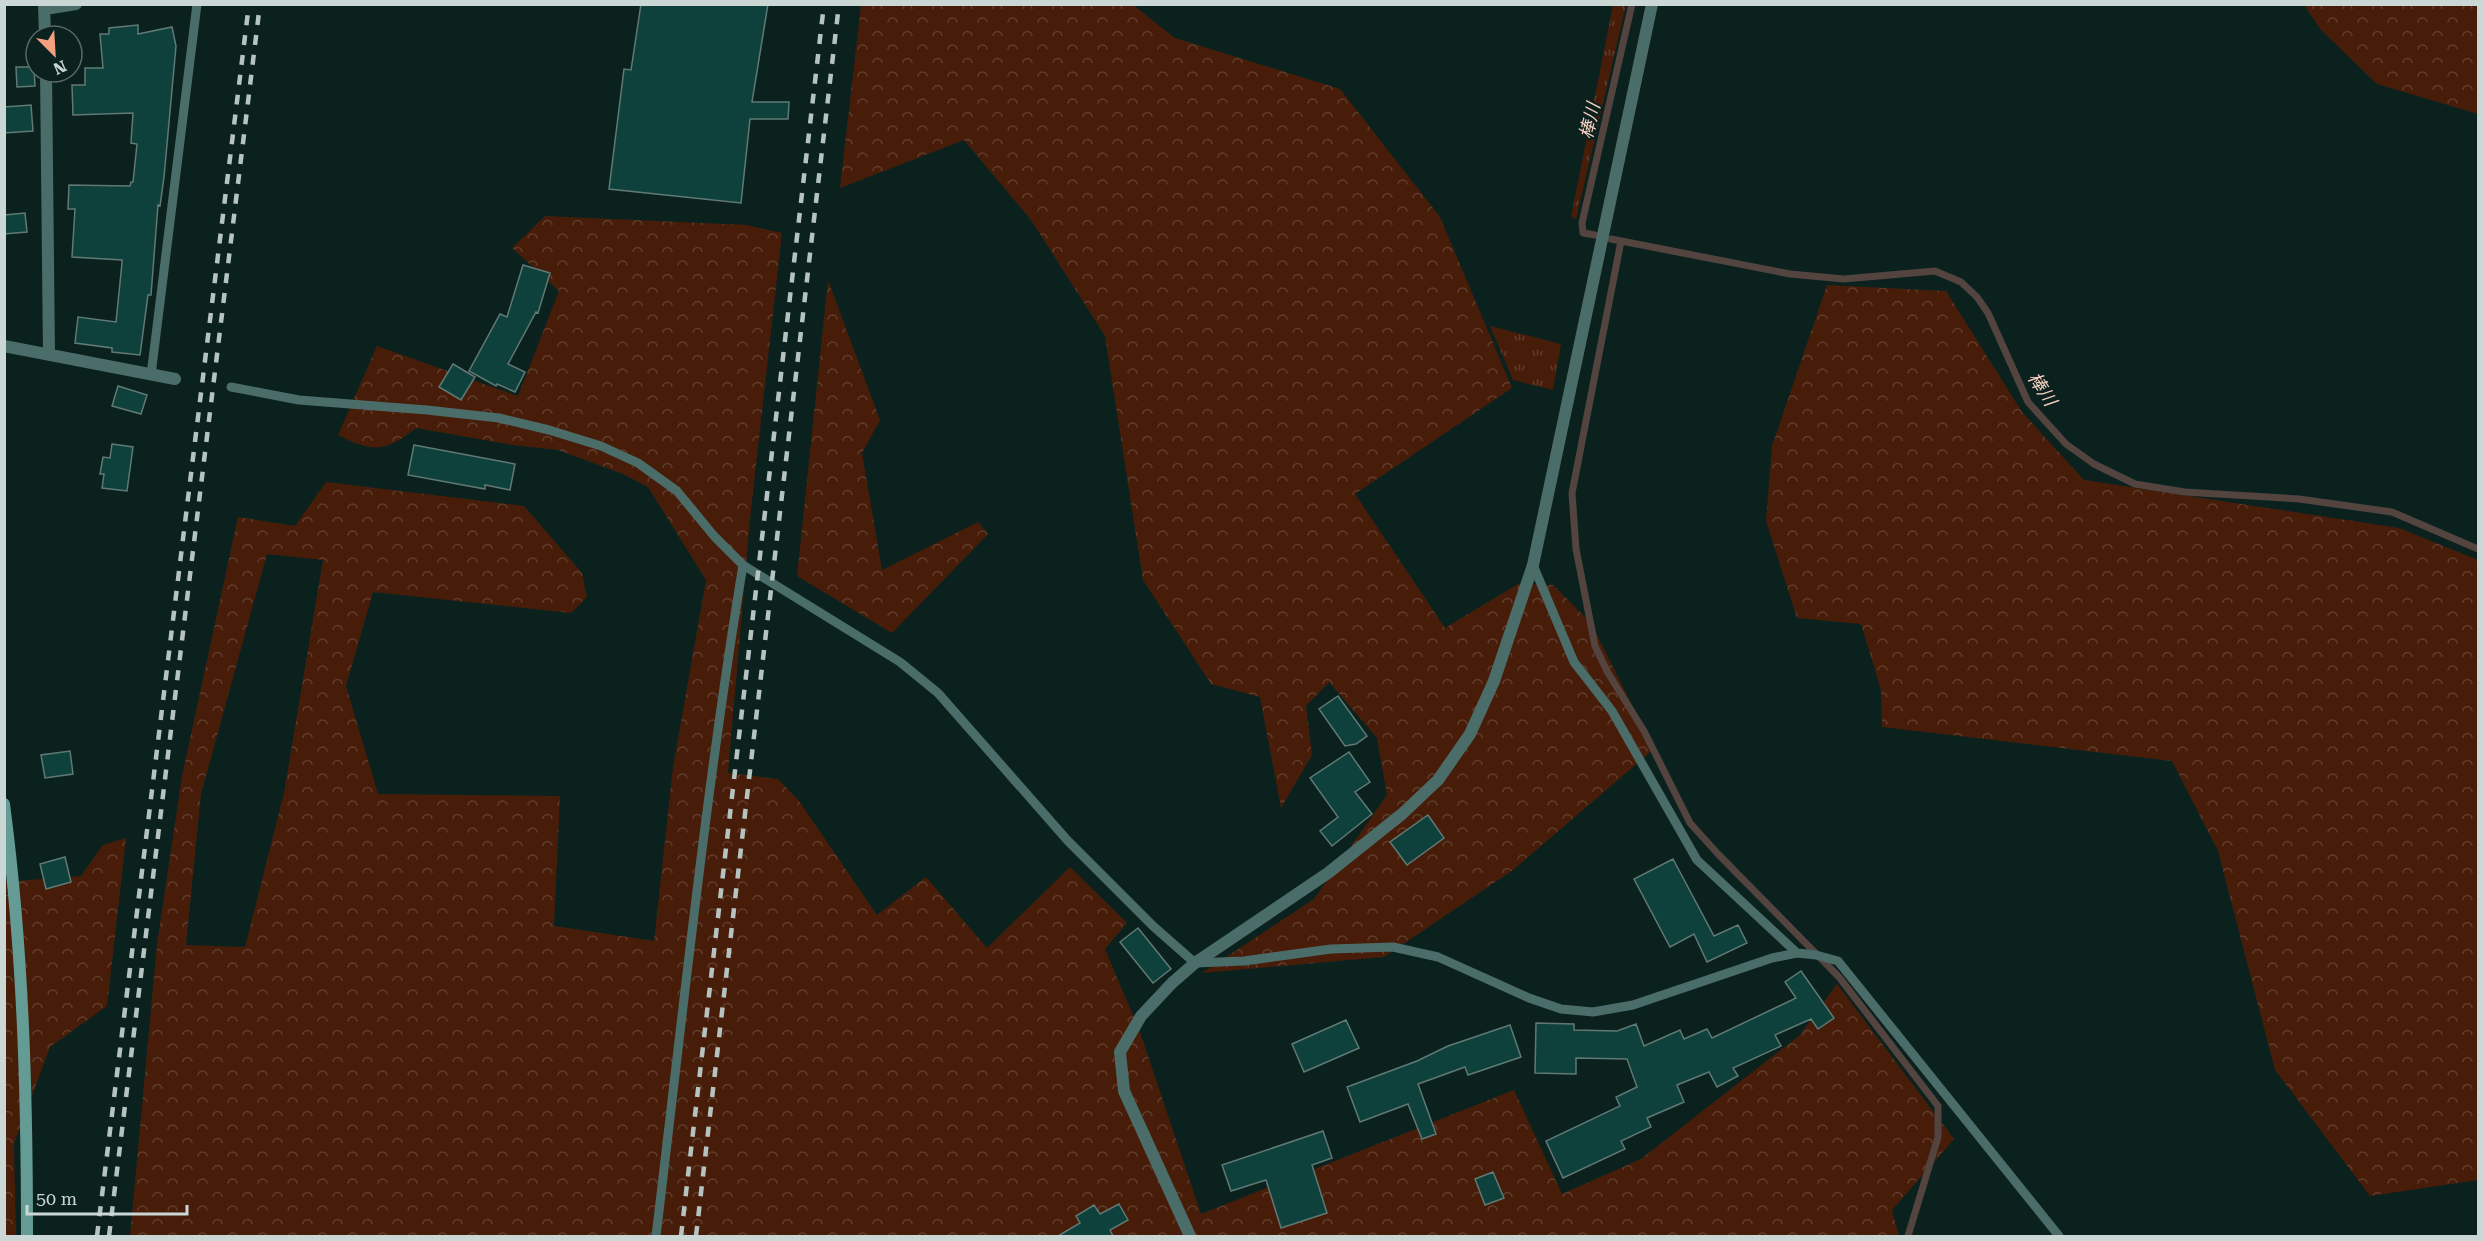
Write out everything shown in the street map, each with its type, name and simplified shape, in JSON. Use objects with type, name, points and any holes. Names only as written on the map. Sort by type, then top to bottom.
[{"type":"main road","points":[[4,804],[15,890],[22,982],[27,1130],[27,1236]]},
{"type":"street","points":[[45,24],[44,7],[76,4]]},
{"type":"street","points":[[1190,1236],[1124,1091],[1120,1052],[1141,1016],[1172,983],[1195,963],[1328,873],[1402,814],[1438,780],[1470,734],[1494,681],[1533,566],[1652,4]]},
{"type":"street","points":[[46,84],[49,355]]},
{"type":"street","points":[[4,346],[175,379]]},
{"type":"lane","points":[[151,375],[197,4]]},
{"type":"lane","points":[[231,387],[309,401],[499,418],[601,446],[638,463],[677,491],[714,536],[743,566],[900,662],[938,693],[1068,842],[1153,927],[1195,963],[1244,961],[1330,949],[1393,947],[1438,957],[1561,1010],[1593,1012],[1633,1005],[1772,958],[1797,953],[1838,961],[2059,1236]]},
{"type":"lane","points":[[656,1236],[694,923],[743,566]]},
{"type":"lane","points":[[1533,566],[1574,662],[1612,711],[1697,860],[1797,953]]},
{"type":"green space","points":[[861,5],[1133,5],[1175,38],[1340,89],[1440,217],[1512,388],[1355,494],[1445,628],[1518,584],[1553,585],[1591,623],[1654,749],[1513,870],[1384,957],[1202,973],[1314,899],[1387,795],[1377,738],[1329,682],[1306,706],[1312,755],[1281,808],[1260,697],[1211,684],[1143,580],[1105,336],[1031,220],[964,140],[840,188]]},
{"type":"green space","points":[[1613,5],[1626,5],[1576,219],[1571,217]]},
{"type":"green space","points":[[2304,5],[2478,5],[2478,114],[2377,84],[2321,30]]},
{"type":"green space","points":[[545,216],[747,225],[782,233],[750,519],[728,773],[778,779],[799,801],[877,915],[926,877],[987,948],[1070,867],[1127,923],[1105,949],[1140,1032],[1201,1214],[1514,1090],[1562,1194],[1641,1159],[1800,1035],[1837,984],[1954,1139],[1892,1210],[1899,1236],[130,1236],[157,944],[182,776],[238,517],[295,526],[326,482],[524,506],[582,573],[587,597],[571,613],[373,592],[346,686],[378,794],[560,796],[554,926],[654,941],[673,767],[706,580],[648,487],[623,474],[558,450],[513,445],[416,428],[396,442],[378,447],[360,445],[338,435],[377,346],[518,396],[559,291],[512,248]],"holes":[[[267,554],[323,560],[284,793],[245,947],[186,945],[201,794]]]},
{"type":"green space","points":[[828,280],[880,420],[862,453],[882,570],[978,522],[988,534],[892,633],[797,576]]},
{"type":"green space","points":[[1827,285],[1946,291],[2022,412],[2084,480],[2399,528],[2478,560],[2478,1180],[2370,1196],[2275,1070],[2218,851],[2172,761],[1882,727],[1881,690],[1861,624],[1797,618],[1766,521],[1772,446]]},
{"type":"green space","points":[[1490,326],[1561,344],[1553,390],[1513,380]]},
{"type":"green space","points":[[126,838],[107,1006],[50,1047],[14,1144],[16,1236],[5,1236],[5,882],[81,876],[103,845]]},
{"type":"building","points":[[641,4],[768,4],[752,102],[789,102],[788,119],[750,119],[741,203],[609,189],[624,69],[631,70]]},
{"type":"building","points":[[138,25],[138,34],[172,27],[176,46],[164,177],[160,206],[158,205],[151,295],[148,295],[140,355],[112,352],[112,348],[75,343],[78,317],[116,322],[122,260],[72,257],[75,209],[68,209],[69,185],[130,186],[133,182],[137,144],[131,143],[133,113],[73,115],[72,85],[85,85],[85,68],[103,68],[100,34],[109,34],[109,28]]},
{"type":"building","points":[[16,67],[24,67],[24,84],[35,84],[35,86],[17,87]]},
{"type":"building","points":[[31,105],[33,131],[4,133],[4,107]]},
{"type":"building","points":[[25,213],[27,232],[4,234],[4,215]]},
{"type":"building","points":[[523,265],[550,273],[538,313],[536,312],[508,364],[525,372],[515,392],[497,384],[496,386],[469,371],[500,314],[507,317]]},
{"type":"building","points":[[453,364],[475,377],[461,400],[439,387]]},
{"type":"building","points":[[118,386],[147,395],[141,414],[112,406]]},
{"type":"building","points":[[112,444],[133,447],[127,491],[102,488],[104,474],[100,474],[103,457],[110,458]]},
{"type":"building","points":[[414,445],[515,464],[510,490],[485,485],[485,489],[408,475]]},
{"type":"building","points":[[1338,696],[1367,736],[1356,744],[1345,746],[1319,709]]},
{"type":"building","points":[[70,751],[73,774],[45,778],[41,755]]},
{"type":"building","points":[[1349,752],[1370,782],[1355,792],[1372,814],[1332,846],[1320,831],[1338,817],[1310,778]]},
{"type":"building","points":[[1428,815],[1444,838],[1407,865],[1390,842]]},
{"type":"building","points":[[65,857],[71,882],[46,889],[40,864]]},
{"type":"building","points":[[1673,859],[1714,936],[1738,925],[1747,943],[1707,962],[1694,934],[1670,947],[1634,879]]},
{"type":"building","points":[[1138,928],[1171,969],[1153,983],[1120,942]]},
{"type":"building","points":[[1801,971],[1834,1018],[1818,1029],[1811,1019],[1775,1035],[1781,1046],[1733,1068],[1738,1076],[1717,1087],[1709,1072],[1677,1085],[1684,1102],[1647,1118],[1651,1127],[1621,1141],[1625,1149],[1563,1178],[1546,1141],[1620,1106],[1616,1097],[1637,1087],[1627,1059],[1576,1058],[1576,1074],[1535,1073],[1536,1023],[1574,1024],[1574,1030],[1617,1031],[1636,1024],[1644,1046],[1680,1030],[1684,1039],[1707,1029],[1712,1038],[1796,998],[1785,982]]},
{"type":"building","points":[[1346,1020],[1359,1048],[1304,1072],[1292,1044]]},
{"type":"building","points":[[1510,1025],[1521,1057],[1468,1075],[1465,1067],[1418,1084],[1436,1134],[1422,1139],[1408,1104],[1360,1122],[1347,1087],[1417,1061],[1448,1046]]},
{"type":"building","points":[[1323,1131],[1332,1158],[1312,1165],[1327,1213],[1281,1228],[1266,1180],[1231,1191],[1222,1165]]},
{"type":"building","points":[[1493,1172],[1504,1198],[1485,1205],[1475,1179]]},
{"type":"building","points":[[1119,1204],[1128,1220],[1110,1230],[1113,1236],[1058,1236],[1080,1223],[1076,1216],[1094,1205],[1100,1214]]},
{"type":"waterway","name":"棒川","points":[[1595,235],[1583,233],[1582,223],[1632,4]]},
{"type":"waterway","name":"棒川","points":[[1611,239],[1790,274],[1844,279],[1935,271],[1961,282],[1977,297],[1988,313],[2028,402],[2066,444],[2094,464],[2135,484],[2185,492],[2299,499],[2392,512],[2478,549]]},
{"type":"waterway","points":[[1621,241],[1572,493],[1576,549],[1595,646],[1608,673],[1644,731],[1690,823],[1839,977],[1938,1106],[1938,1137],[1908,1236]]},
{"type":"railway","points":[[97,1236],[249,4]]},
{"type":"railway","points":[[109,1236],[260,4]]},
{"type":"railway","points":[[681,1236],[824,4]]},
{"type":"railway","points":[[696,1236],[839,4]]}]
